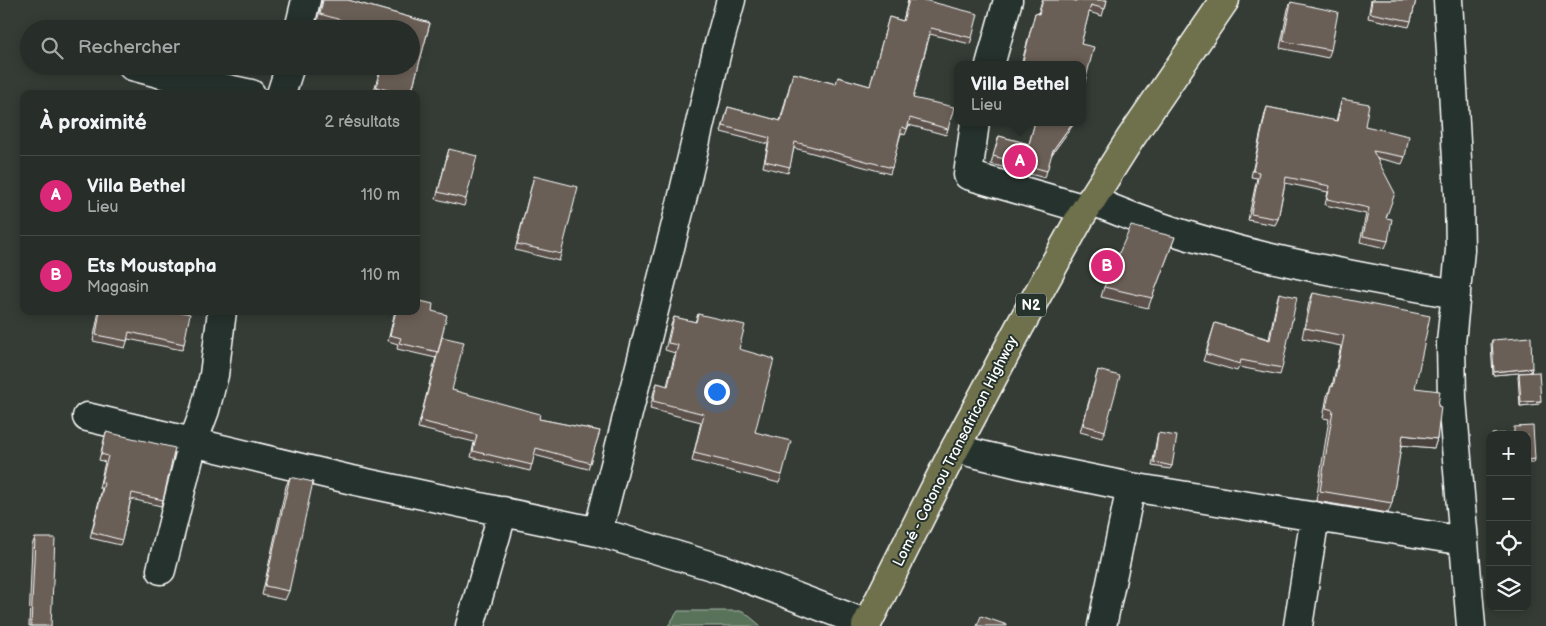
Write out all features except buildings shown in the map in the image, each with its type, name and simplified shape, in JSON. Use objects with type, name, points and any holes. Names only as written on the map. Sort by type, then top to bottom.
[{"type":"highway","name":"Lomé - Cotonou Transafrican Highway","points":[[866,625],[956,447],[1028,311],[1088,205],[1130,139],[1226,0]]},
{"type":"street","points":[[301,20],[306,0]]},
{"type":"street","points":[[598,532],[731,0]]},
{"type":"street","points":[[991,61],[1008,0]]},
{"type":"street","points":[[1448,0],[1459,195],[1460,250],[1451,343],[1452,400],[1471,626]]},
{"type":"street","points":[[166,75],[232,90]]},
{"type":"street","points":[[282,90],[287,75]]},
{"type":"street","points":[[974,126],[968,175],[1088,205],[1244,253],[1456,294]]},
{"type":"street","points":[[161,570],[193,442],[205,410],[214,375],[222,315]]},
{"type":"street","points":[[87,417],[352,480],[598,532],[725,570],[866,625]]},
{"type":"street","points":[[956,447],[1023,465],[1131,487],[1464,541]]},
{"type":"street","points":[[1102,626],[1131,487]]},
{"type":"street","points":[[470,626],[503,511]]},
{"type":"street","points":[[1298,626],[1315,516]]},
{"type":"green space","points":[[678,611],[743,611],[761,626],[668,626]]},
{"type":"place","name":"Villa Bethel","points":[[1020,161]]},
{"type":"place","name":"Ets Moustapha","points":[[1107,266]]}]
